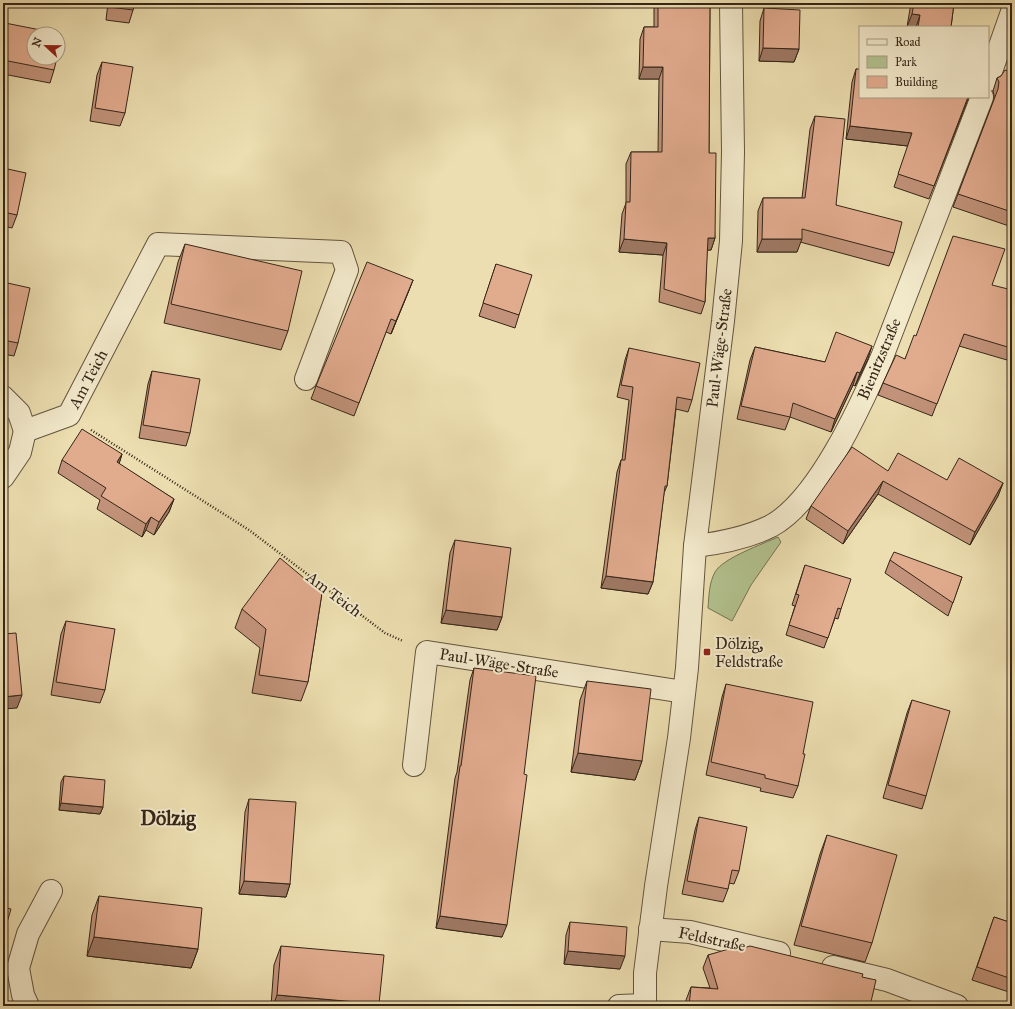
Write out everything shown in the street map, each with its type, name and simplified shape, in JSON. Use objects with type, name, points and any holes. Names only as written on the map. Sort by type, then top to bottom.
[{"type":"street","name":"Paul-Wäge-Straße","points":[[645,1005],[650,929],[679,738],[695,546],[723,321],[731,241],[733,152],[731,3]]},
{"type":"street","points":[[989,77],[1012,12]]},
{"type":"street","name":"Bienitzstraße","points":[[695,546],[720,543],[746,536],[772,525],[789,513],[809,493],[837,447],[868,388],[882,357],[982,98]]},
{"type":"street","name":"Am Teich","points":[[69,415],[158,244],[341,252],[347,270],[306,379]]},
{"type":"street","points":[[3,397],[19,413],[25,431],[20,452],[3,477]]},
{"type":"street","points":[[25,431],[69,415]]},
{"type":"street","name":"Paul-Wäge-Straße","points":[[414,765],[427,652],[684,692]]},
{"type":"street","points":[[28,1006],[22,995],[18,968],[28,934],[51,891]]},
{"type":"street","name":"Feldstraße","points":[[650,929],[690,932],[804,959],[887,980],[958,1006]]},
{"type":"street","points":[[619,1006],[645,1005]]},
{"type":"path","name":"Am Teich","points":[[69,415],[250,530],[385,633],[427,652]]},
{"type":"green space","points":[[778,537],[781,542],[751,585],[732,621],[708,608],[712,581],[715,572],[719,567],[734,557]]},
{"type":"building","points":[[111,3],[135,3],[133,10],[110,7]]},
{"type":"building","points":[[658,3],[710,3],[709,153],[716,153],[715,238],[708,238],[705,302],[664,289],[667,243],[624,239],[626,202],[630,202],[631,152],[662,152],[663,67],[643,67],[644,27],[658,27]]},
{"type":"building","points":[[914,3],[954,3],[951,26],[918,26],[920,15],[912,14]]},
{"type":"building","points":[[764,8],[800,10],[799,49],[763,48]]},
{"type":"building","points":[[5,23],[26,27],[26,65],[3,60],[3,35]]},
{"type":"building","points":[[102,62],[133,67],[125,113],[95,108]]},
{"type":"building","points":[[34,66],[55,66],[54,70]]},
{"type":"building","points":[[856,69],[859,69],[859,98],[968,98],[934,186],[898,174],[912,133],[850,126]]},
{"type":"building","points":[[1005,70],[1012,72],[1012,212],[958,194],[998,89],[999,82],[997,78],[1001,76]]},
{"type":"building","points":[[815,116],[845,119],[836,205],[902,222],[894,253],[802,229],[802,239],[762,239],[763,198],[805,198]]},
{"type":"building","points":[[3,168],[26,173],[17,215],[3,212]]},
{"type":"building","points":[[953,236],[1005,249],[992,285],[1012,290],[1012,345],[1011,348],[964,334],[937,404],[883,383],[896,355],[905,359],[914,335],[916,336]]},
{"type":"building","points":[[185,244],[302,271],[288,331],[171,304]]},
{"type":"building","points":[[367,262],[413,280],[396,321],[391,319],[359,403],[316,386]]},
{"type":"building","points":[[496,264],[532,275],[519,315],[483,303]]},
{"type":"building","points":[[3,282],[30,288],[18,343],[3,340]]},
{"type":"building","points":[[836,332],[872,346],[860,373],[857,372],[835,419],[793,403],[790,417],[741,406],[755,347],[825,362]]},
{"type":"building","points":[[629,348],[700,363],[692,400],[677,397],[667,486],[665,486],[653,582],[606,576],[621,460],[625,460],[633,387],[621,385]]},
{"type":"building","points":[[152,371],[200,379],[190,433],[143,425]]},
{"type":"building","points":[[82,429],[122,454],[117,462],[174,499],[159,522],[151,517],[146,524],[101,496],[106,488],[62,460]]},
{"type":"building","points":[[852,447],[888,471],[898,453],[947,480],[959,458],[1003,483],[975,532],[883,481],[848,531],[811,506]]},
{"type":"building","points":[[455,540],[511,548],[502,617],[446,610]]},
{"type":"building","points":[[894,552],[962,577],[953,603],[890,560]]},
{"type":"building","points":[[280,558],[322,593],[308,682],[259,675],[266,629],[242,609]]},
{"type":"building","points":[[805,565],[851,579],[841,609],[838,608],[828,638],[789,625],[799,595],[796,594]]},
{"type":"building","points":[[66,621],[115,629],[105,690],[56,682]]},
{"type":"building","points":[[16,633],[22,695],[3,697],[3,634]]},
{"type":"building","points":[[474,668],[536,676],[524,774],[527,775],[507,925],[440,916]]},
{"type":"building","points":[[587,681],[651,689],[642,761],[578,753]]},
{"type":"building","points":[[726,684],[813,702],[803,754],[805,754],[798,786],[765,778],[765,775],[711,762]]},
{"type":"building","points":[[912,700],[950,711],[926,796],[888,785]]},
{"type":"building","points":[[64,776],[105,780],[103,807],[61,803]]},
{"type":"building","points":[[249,799],[296,802],[290,884],[244,881]]},
{"type":"building","points":[[699,817],[747,827],[739,871],[732,870],[728,889],[687,881]]},
{"type":"building","points":[[827,835],[897,855],[872,943],[801,926]]},
{"type":"building","points":[[99,896],[202,908],[198,949],[94,937]]},
{"type":"building","points":[[3,907],[11,909],[3,936]]},
{"type":"building","points":[[994,917],[1012,923],[1012,979],[977,967]]},
{"type":"building","points":[[570,922],[627,927],[625,956],[568,951]]},
{"type":"building","points":[[281,946],[384,955],[379,1004],[277,995]]},
{"type":"building","points":[[739,946],[740,949],[750,946],[863,974],[862,977],[876,980],[870,1006],[823,1006],[814,1004],[814,1006],[689,1006],[691,987],[718,989],[708,955]]},
{"type":"building","points":[[591,1004],[591,1006],[537,1006]]},
{"type":"place","name":"Dölzig, Feldstraße","points":[[707,652]]},
{"type":"district","name":"Dölzig","points":[[168,818]]}]
